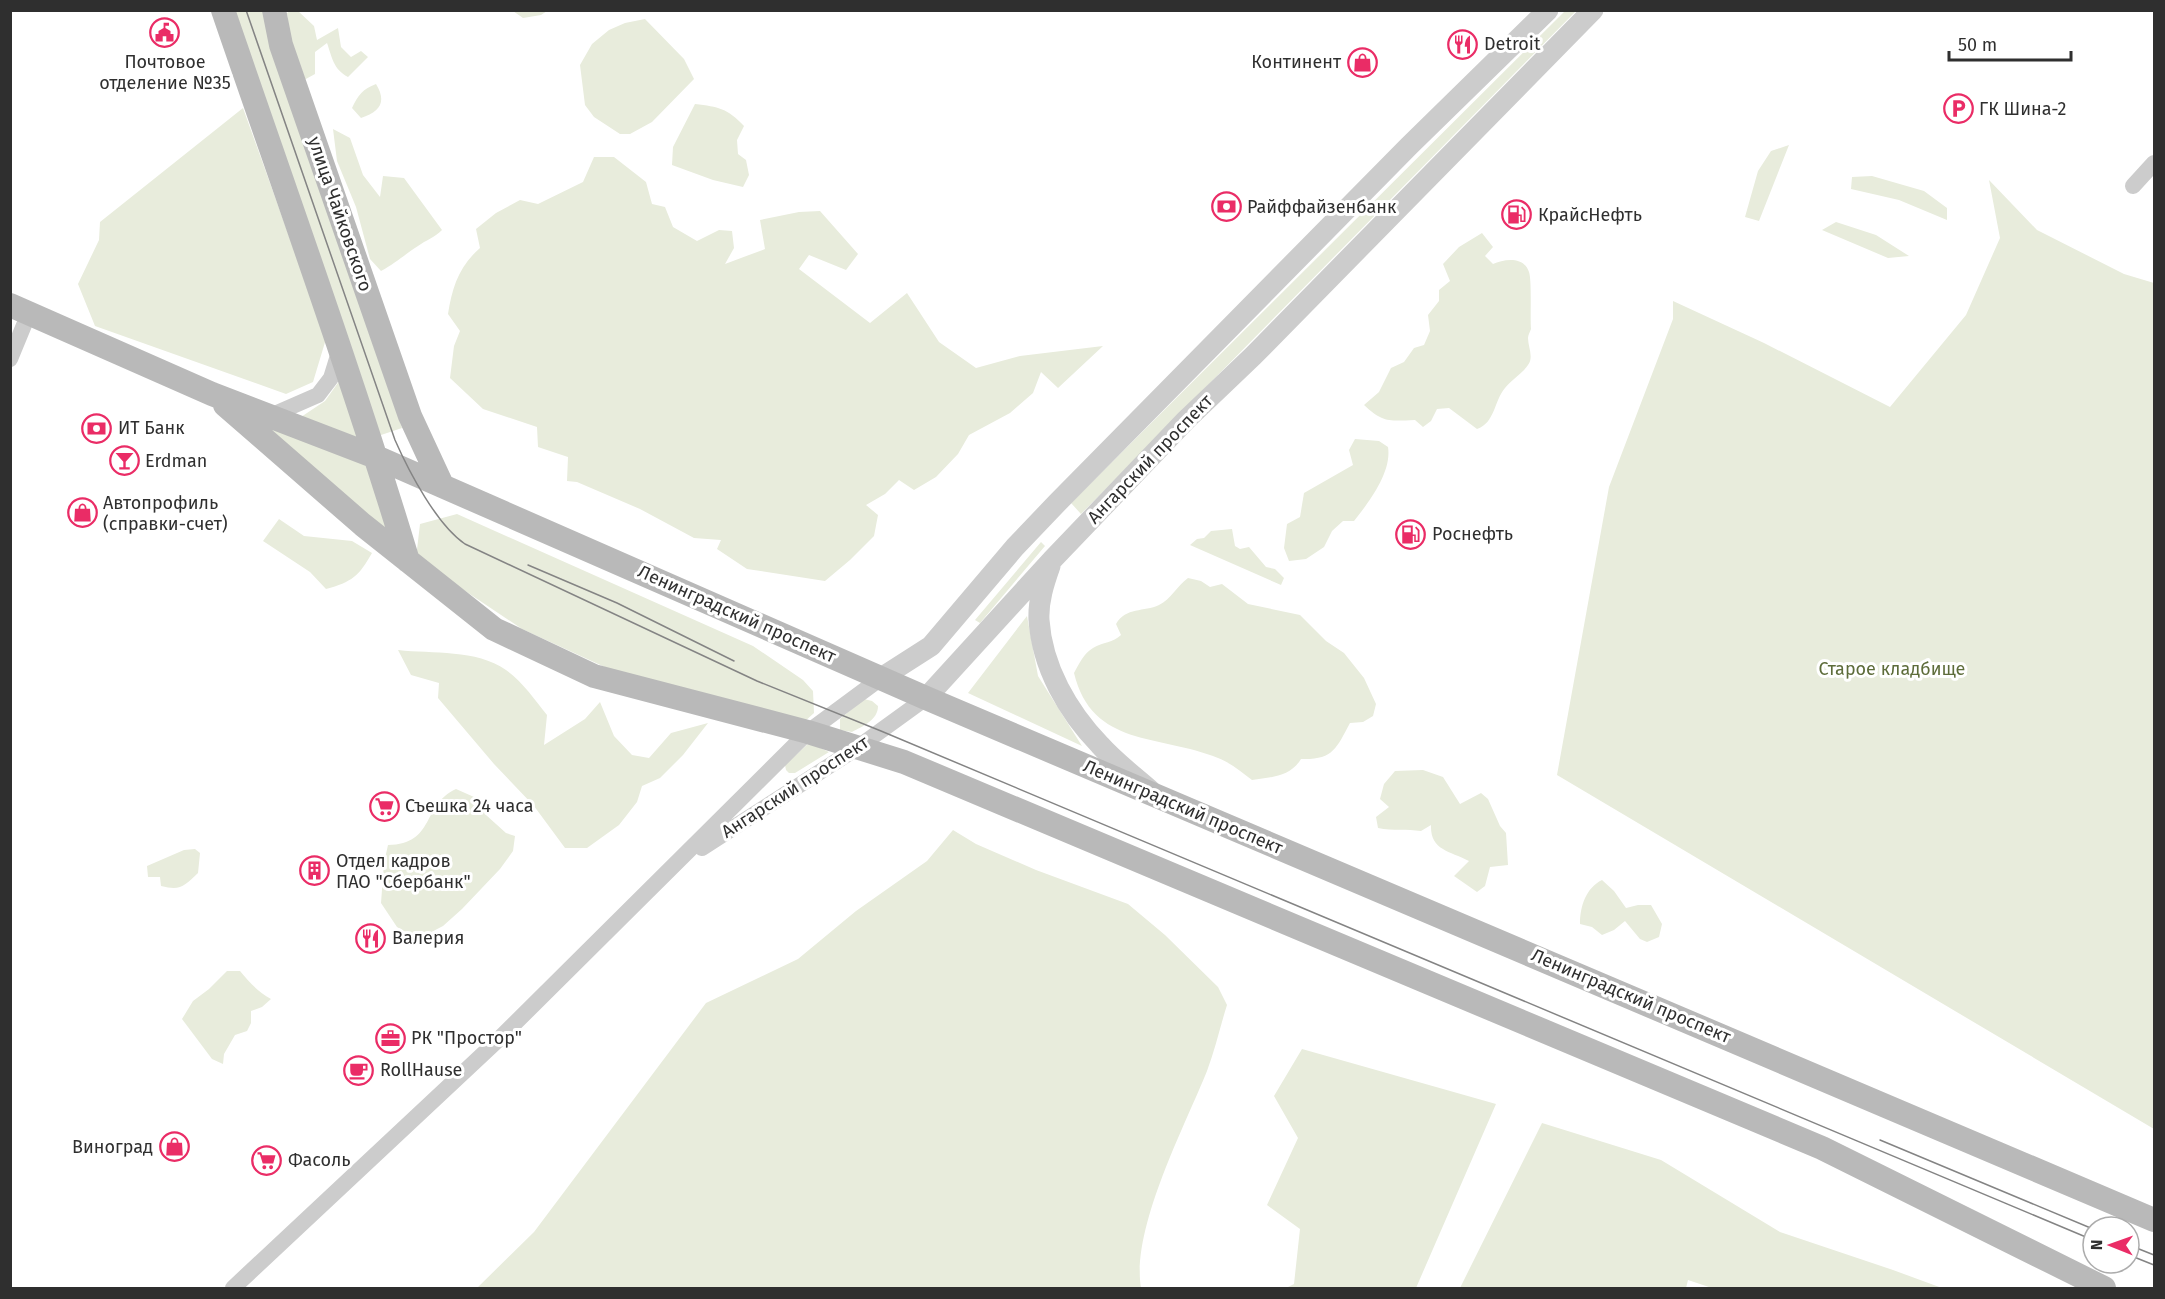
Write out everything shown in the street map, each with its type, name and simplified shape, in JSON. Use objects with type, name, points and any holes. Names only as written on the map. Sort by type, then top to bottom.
[{"type":"main road","points":[[223,10],[340,348],[408,561]]},
{"type":"main road","name":"улица Чайковского","points":[[274,10],[281,45],[410,416],[442,485]]},
{"type":"main road","name":"Ленинградский проспект","points":[[20,309],[212,394],[442,485],[926,698],[2154,1220]]},
{"type":"main road","name":"Ленинградский проспект","points":[[212,394],[363,525],[494,629],[594,676],[808,732],[904,762],[1822,1148],[2104,1288]]},
{"type":"street","name":"Ангарский проспект","points":[[234,1288],[490,1048],[808,732],[881,678],[931,646],[1015,547],[1057,503],[1409,146],[1548,10]]},
{"type":"street","name":"Ангарский проспект","points":[[674,866],[856,748],[926,698],[1052,560],[1186,420],[1253,356],[1593,10]]},
{"type":"street","points":[[2133,186],[2154,163]]},
{"type":"street","points":[[10,359],[20,309]]},
{"type":"street","points":[[270,416],[318,395],[331,378],[340,348]]},
{"type":"street","points":[[1057,503],[1081,530]]},
{"type":"street","points":[[1052,560],[1043,584],[1039,619],[1045,650],[1057,683],[1076,718],[1101,747],[1156,795]]},
{"type":"green space","points":[[232,11],[266,11],[272,52],[402,428],[378,436]]},
{"type":"green space","points":[[298,11],[314,26],[317,40],[338,28],[341,47],[351,57],[361,51],[368,57],[348,77],[336,66],[327,43],[315,52],[315,74],[304,80],[291,46],[287,13]]},
{"type":"green space","points":[[513,11],[547,11],[541,15],[523,18]]},
{"type":"green space","points":[[1565,11],[1576,11],[1081,514],[1071,503]]},
{"type":"green space","points":[[645,19],[684,59],[694,79],[652,122],[630,134],[620,134],[594,117],[585,105],[580,65],[592,44],[609,30],[625,23]]},
{"type":"green space","points":[[376,84],[381,96],[380,106],[373,113],[361,118],[352,108],[361,93]]},
{"type":"green space","points":[[695,104],[722,109],[733,115],[744,126],[737,140],[738,154],[746,160],[749,175],[743,187],[713,180],[672,165],[673,147]]},
{"type":"green space","points":[[243,108],[326,339],[313,382],[286,394],[95,326],[78,284],[99,240],[100,222]]},
{"type":"green space","points":[[333,129],[350,138],[363,175],[380,197],[383,176],[404,178],[442,230],[381,271],[370,259],[356,207],[337,161]]},
{"type":"green space","points":[[1789,145],[1759,221],[1745,217],[1758,171],[1771,151]]},
{"type":"green space","points":[[594,157],[614,157],[646,182],[652,204],[665,207],[673,227],[697,241],[719,230],[732,231],[734,248],[725,264],[765,249],[760,220],[799,212],[820,211],[858,254],[846,270],[809,255],[799,269],[870,323],[907,293],[939,342],[976,368],[1020,356],[1103,346],[1058,388],[1041,372],[1033,393],[1010,413],[969,435],[958,454],[936,477],[914,490],[899,480],[885,494],[866,505],[878,515],[874,536],[825,581],[747,569],[717,549],[721,540],[694,538],[640,509],[577,482],[567,481],[568,457],[538,447],[537,427],[483,409],[450,378],[454,346],[460,331],[448,314],[454,286],[467,262],[480,248],[476,229],[496,213],[520,200],[538,204],[583,182]]},
{"type":"green space","points":[[1872,176],[1924,191],[1947,208],[1947,220],[1899,200],[1851,189],[1852,177]]},
{"type":"green space","name":"Старое кладбище","points":[[1989,180],[2037,230],[2124,274],[2154,283],[2154,1129],[1557,775],[1609,487],[1673,319],[1673,301],[1764,343],[1890,407],[1966,315],[2000,238]]},
{"type":"green space","points":[[1836,222],[1876,235],[1909,256],[1888,258],[1822,230]]},
{"type":"green space","points":[[1482,233],[1493,247],[1485,256],[1493,264],[1508,260],[1518,261],[1523,263],[1529,272],[1530,362],[1501,393],[1491,417],[1477,429],[1449,408],[1437,409],[1431,421],[1423,427],[1415,420],[1387,420],[1376,415],[1364,405],[1379,392],[1391,368],[1404,362],[1414,348],[1424,345],[1430,331],[1428,315],[1439,301],[1439,290],[1450,281],[1443,264],[1459,247]]},
{"type":"green space","points":[[340,380],[361,440],[298,419],[325,401]]},
{"type":"green space","points":[[256,420],[368,465],[392,539]]},
{"type":"green space","points":[[1355,439],[1379,441],[1388,447],[1386,466],[1378,486],[1354,521],[1343,521],[1332,531],[1324,547],[1306,559],[1289,561],[1284,548],[1287,524],[1300,517],[1304,493],[1353,465],[1349,450]]},
{"type":"green space","points":[[457,514],[753,646],[803,680],[813,691],[814,713],[803,723],[620,674],[522,629],[416,558],[420,524]]},
{"type":"green space","points":[[279,519],[304,536],[352,541],[372,553],[363,567],[349,581],[326,589],[310,572],[263,541]]},
{"type":"green space","points":[[1232,529],[1235,546],[1240,549],[1249,547],[1266,567],[1275,569],[1284,578],[1281,585],[1190,545],[1197,539],[1204,538],[1211,531]]},
{"type":"green space","points":[[1041,542],[1045,546],[980,623],[975,620]]},
{"type":"green space","points":[[1188,578],[1201,581],[1210,587],[1222,584],[1248,604],[1300,615],[1326,641],[1344,653],[1364,678],[1376,704],[1373,716],[1363,722],[1350,723],[1337,746],[1327,755],[1301,759],[1286,773],[1252,780],[1218,758],[1131,735],[1112,727],[1096,715],[1083,697],[1074,673],[1082,659],[1093,648],[1115,640],[1121,635],[1116,624],[1120,619],[1130,612],[1159,605]]},
{"type":"green space","points":[[1027,616],[1038,676],[1082,746],[968,693]]},
{"type":"green space","points":[[398,650],[468,655],[494,663],[506,670],[523,685],[547,715],[544,745],[585,719],[600,702],[614,736],[632,755],[649,758],[671,733],[708,723],[683,755],[660,778],[642,786],[637,802],[619,825],[587,848],[565,848],[534,806],[494,764],[438,698],[439,683],[411,675]]},
{"type":"green space","points":[[864,699],[878,706],[873,719],[852,732],[840,730],[840,719]]},
{"type":"green space","points":[[809,743],[829,752],[795,773],[789,773],[785,765]]},
{"type":"green space","points":[[1423,770],[1443,777],[1460,804],[1481,793],[1488,799],[1500,826],[1506,833],[1508,865],[1490,867],[1485,886],[1477,892],[1454,876],[1469,861],[1437,845],[1431,825],[1421,831],[1378,828],[1376,817],[1389,807],[1380,799],[1384,784],[1395,771]]},
{"type":"green space","points":[[456,789],[474,797],[486,815],[506,833],[515,836],[513,851],[500,869],[462,909],[443,926],[418,939],[397,927],[381,903],[384,863],[388,845],[403,843],[414,838],[421,831],[437,804]]},
{"type":"green space","points":[[953,830],[976,844],[1036,870],[1128,904],[1165,935],[1218,987],[1227,1005],[1213,1055],[1151,1208],[1140,1264],[1141,1288],[477,1288],[534,1232],[706,1003],[798,959],[856,911],[927,861]]},
{"type":"green space","points":[[195,849],[200,853],[198,873],[185,884],[178,888],[161,886],[160,877],[148,877],[147,866],[184,850]]},
{"type":"green space","points":[[1602,880],[1614,891],[1626,908],[1651,905],[1662,924],[1659,937],[1647,942],[1640,939],[1625,921],[1614,930],[1602,935],[1592,927],[1580,924],[1585,898],[1596,883]]},
{"type":"green space","points":[[227,971],[240,971],[254,987],[271,999],[262,1007],[251,1011],[251,1023],[247,1031],[235,1035],[224,1054],[223,1064],[212,1059],[182,1019],[193,1001]]},
{"type":"green space","points":[[1302,1049],[1496,1104],[1416,1288],[1286,1288],[1294,1284],[1300,1229],[1267,1205],[1298,1138],[1274,1096]]},
{"type":"green space","points":[[1542,1123],[1661,1160],[1780,1232],[1942,1288],[1712,1288],[1688,1280],[1686,1288],[1460,1288]]},
{"type":"tram line","points":[[246,10],[395,440],[416,482],[434,511],[465,544],[757,681],[2081,1235]]},
{"type":"tram line","points":[[528,565],[617,603],[734,661]]},
{"type":"tram line","points":[[1880,1140],[2081,1224]]},
{"type":"tram line","points":[[2141,1250],[2154,1255]]},
{"type":"tram line","points":[[2141,1260],[2154,1265]]},
{"type":"place","name":"Почтовое отделение №35","points":[[165,33]]},
{"type":"place","name":"Detroit","points":[[1463,44]]},
{"type":"place","name":"Континент","points":[[1362,62]]},
{"type":"place","name":"ГК Шина-2","points":[[1958,109]]},
{"type":"place","name":"Райффайзенбанк","points":[[1226,207]]},
{"type":"place","name":"КрайсНефть","points":[[1517,215]]},
{"type":"place","name":"ИТ Банк","points":[[97,428]]},
{"type":"place","name":"Erdman","points":[[124,461]]},
{"type":"place","name":"Автопрофиль (справки-счет)","points":[[82,513]]},
{"type":"place","name":"Роснефть","points":[[1411,534]]},
{"type":"place","name":"Съешка 24 часа","points":[[384,806]]},
{"type":"place","name":"Отдел кадров ПАО \"Сбербанк\"","points":[[315,871]]},
{"type":"place","name":"Валерия","points":[[371,938]]},
{"type":"place","name":"РК \"Простор\"","points":[[390,1038]]},
{"type":"place","name":"RollHause","points":[[359,1070]]},
{"type":"place","name":"Виноград","points":[[174,1147]]},
{"type":"place","name":"Фасоль","points":[[267,1160]]}]
